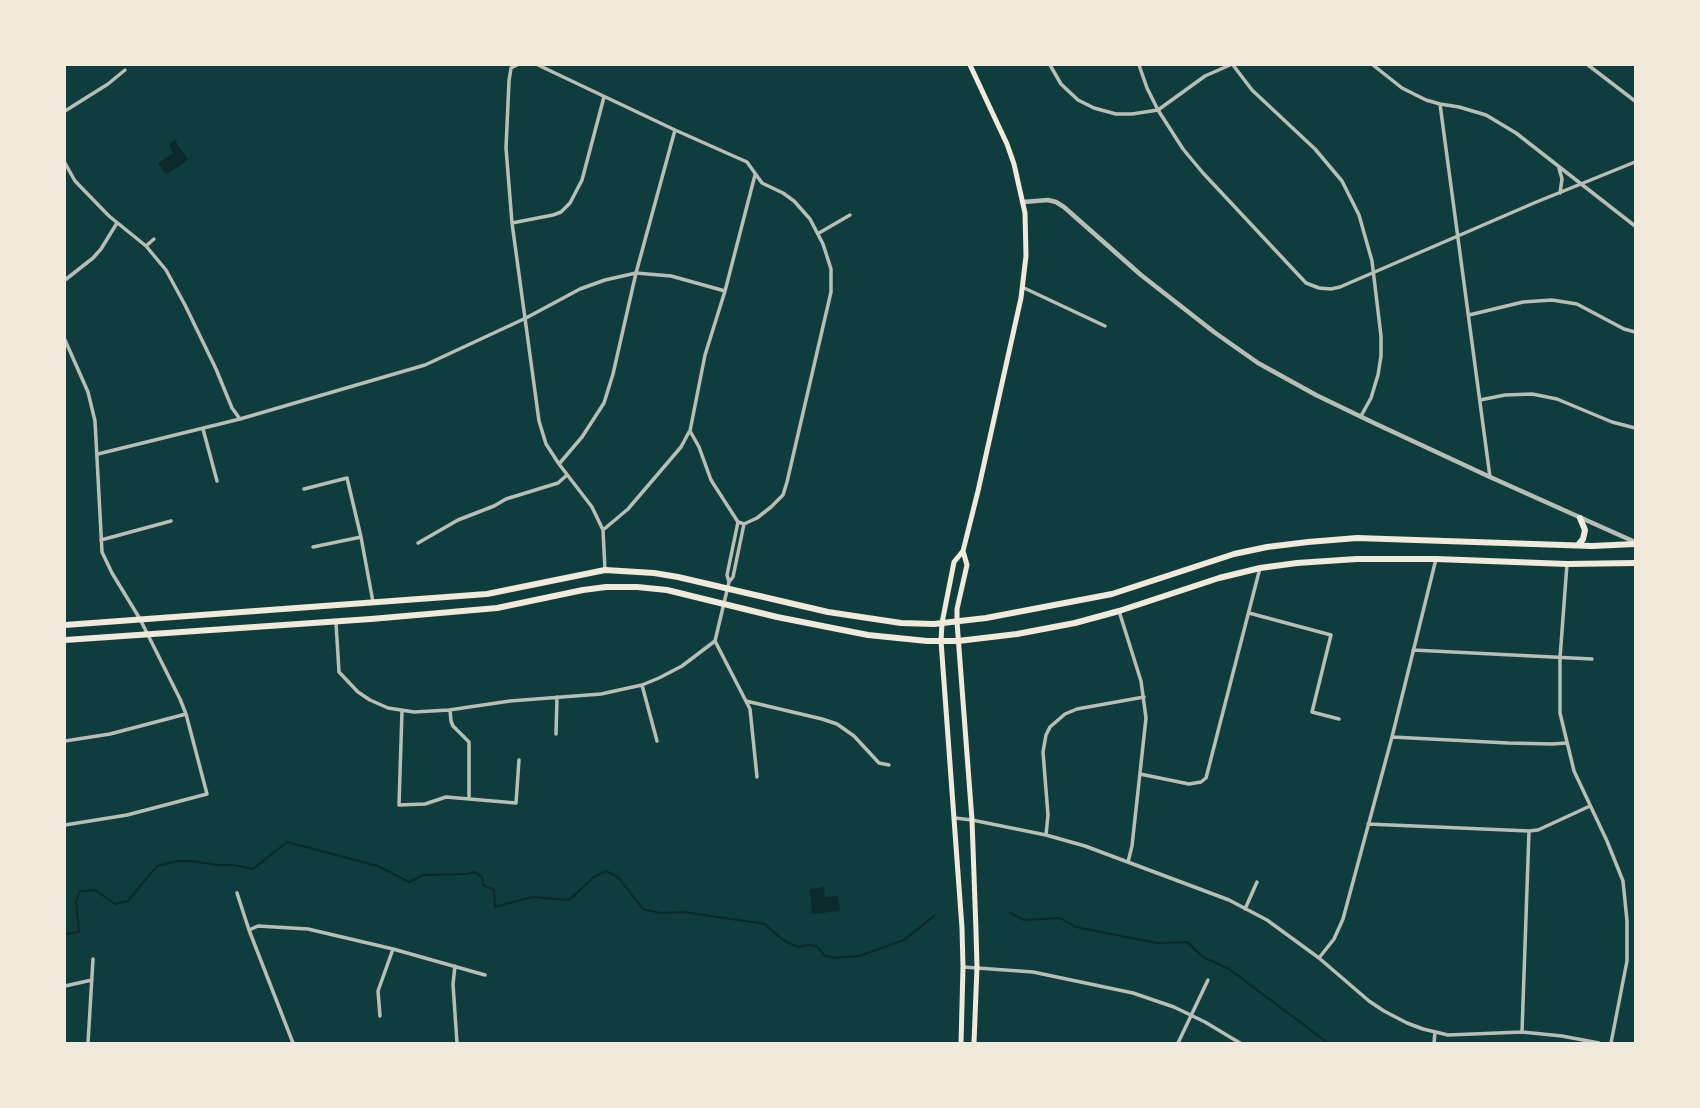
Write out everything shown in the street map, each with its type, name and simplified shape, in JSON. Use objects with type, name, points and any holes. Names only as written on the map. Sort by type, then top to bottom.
[{"type":"main road","points":[[961,1043],[962,928],[941,641],[942,623],[954,562],[963,551],[1001,390],[1026,256],[1025,213],[1014,164],[970,65]]},
{"type":"main road","points":[[1578,545],[1585,530],[1580,517]]},
{"type":"main road","points":[[65,625],[487,594],[605,570],[654,573],[728,585],[828,612],[901,623],[928,624],[957,622],[1112,594],[1234,554],[1308,542],[1367,538],[1578,545],[1635,543]]},
{"type":"main road","points":[[963,551],[967,565],[957,609],[957,622],[972,820],[977,967],[974,1043]]},
{"type":"main road","points":[[65,640],[497,608],[583,590],[637,587],[667,590],[777,617],[868,635],[958,641],[1076,623],[1219,578],[1260,568],[1330,560],[1635,563]]},
{"type":"street","points":[[517,65],[511,68],[506,149],[512,223],[539,421],[546,444],[558,464],[592,507],[603,530],[605,570]]},
{"type":"street","points":[[538,65],[747,162],[762,183],[794,201],[819,233],[831,269],[831,292],[783,495],[757,518],[744,524],[738,522],[711,480],[690,430]]},
{"type":"street","points":[[1051,65],[1060,84],[1078,100],[1116,114],[1132,114],[1158,110],[1205,76],[1232,65],[1252,90],[1315,149],[1342,181],[1359,215],[1372,261],[1381,356],[1371,398],[1361,416]]},
{"type":"street","points":[[1139,65],[1158,110],[1183,149],[1306,283],[1319,288],[1340,287],[1635,162]]},
{"type":"street","points":[[1374,65],[1387,78],[1426,100],[1486,116],[1516,133],[1635,226]]},
{"type":"street","points":[[1588,65],[1635,101]]},
{"type":"street","points":[[65,111],[125,70]]},
{"type":"street","points":[[512,223],[554,215],[570,203],[582,180],[604,97]]},
{"type":"street","points":[[1440,104],[1490,477]]},
{"type":"street","points":[[558,464],[582,437],[604,402],[675,130]]},
{"type":"street","points":[[65,163],[75,181],[117,223],[146,246],[166,270],[216,369],[232,408],[240,419]]},
{"type":"street","points":[[1558,166],[1562,179],[1560,193]]},
{"type":"street","points":[[603,530],[628,509],[681,447],[690,430],[705,355],[725,291],[755,175]]},
{"type":"street","points":[[1023,202],[1056,202],[1064,207],[1140,275],[1225,340],[1258,363],[1315,395],[1635,543]]},
{"type":"street","points":[[819,233],[850,215]]},
{"type":"street","points":[[65,280],[93,258],[117,223]]},
{"type":"street","points":[[146,246],[153,239]]},
{"type":"street","points":[[98,454],[240,419],[425,365],[526,318],[580,289],[605,280],[636,273],[671,275],[725,291]]},
{"type":"street","points":[[1022,287],[1105,326]]},
{"type":"street","points":[[1469,315],[1522,302],[1552,300],[1577,304],[1635,332]]},
{"type":"street","points":[[65,340],[88,391],[95,421],[103,552],[112,573],[140,619],[186,714],[207,794],[127,816],[65,825]]},
{"type":"street","points":[[1480,400],[1505,395],[1532,394],[1557,399],[1612,422],[1635,428]]},
{"type":"street","points":[[203,429],[217,481]]},
{"type":"street","points":[[418,543],[457,520],[506,499],[558,484],[567,475]]},
{"type":"street","points":[[304,489],[347,478],[373,602]]},
{"type":"street","points":[[101,540],[171,522]]},
{"type":"street","points":[[336,621],[339,672],[358,692],[370,700],[402,711],[450,710],[510,701],[601,694],[642,685],[682,666],[715,641],[728,585],[727,575],[738,522]]},
{"type":"street","points":[[728,585],[733,577],[744,524]]},
{"type":"street","points":[[313,547],[361,537]]},
{"type":"street","points":[[1319,958],[1334,939],[1343,919],[1436,559]]},
{"type":"street","points":[[1567,564],[1560,658],[1560,713],[1574,771],[1623,881],[1628,921],[1627,961],[1611,1043]]},
{"type":"street","points":[[1140,774],[1189,784],[1201,782],[1206,778],[1260,568]]},
{"type":"street","points":[[1119,611],[1141,681],[1146,718],[1128,862]]},
{"type":"street","points":[[1249,613],[1331,635],[1312,712],[1339,719]]},
{"type":"street","points":[[715,641],[750,709],[757,777]]},
{"type":"street","points":[[1413,650],[1592,659]]},
{"type":"street","points":[[642,685],[657,741]]},
{"type":"street","points":[[556,734],[557,697]]},
{"type":"street","points":[[1046,835],[1048,815],[1043,752],[1050,727],[1065,714],[1077,709],[1144,697]]},
{"type":"street","points":[[746,701],[837,724],[854,736],[879,763],[889,765]]},
{"type":"street","points":[[450,710],[453,726],[469,742],[469,798]]},
{"type":"street","points":[[402,711],[398,805],[425,804],[446,797],[516,803],[519,760]]},
{"type":"street","points":[[65,741],[110,734],[186,714]]},
{"type":"street","points":[[1392,737],[1567,743]]},
{"type":"street","points":[[1368,824],[1529,831],[1538,830],[1590,806]]},
{"type":"street","points":[[955,818],[1046,835],[1084,846],[1228,900],[1267,920],[1319,958],[1369,1001],[1407,1023],[1448,1035],[1522,1032],[1599,1043]]},
{"type":"street","points":[[1522,1032],[1529,831]]},
{"type":"street","points":[[1245,909],[1257,882]]},
{"type":"street","points":[[237,893],[293,1043]]},
{"type":"street","points":[[249,930],[258,926],[308,929],[394,949],[485,975]]},
{"type":"street","points":[[380,1016],[377,991],[394,949]]},
{"type":"street","points":[[88,1043],[93,959]]},
{"type":"street","points":[[455,966],[453,984],[457,1043]]},
{"type":"street","points":[[963,967],[1033,972],[1133,993],[1174,1007],[1240,1043]]},
{"type":"street","points":[[65,986],[92,980]]},
{"type":"street","points":[[1178,1043],[1208,980]]},
{"type":"street","points":[[1434,1043],[1435,1032]]},
{"type":"water","points":[[175,140],[188,160],[166,175],[158,163],[173,153],[169,145]]},
{"type":"water","points":[[824,887],[825,897],[838,896],[840,911],[812,914],[810,889]]},
{"type":"waterway","points":[[65,934],[79,932],[76,901],[80,891],[95,890],[115,904],[128,901],[157,866],[191,861],[253,869],[287,842],[378,866],[409,882],[423,875],[475,872],[482,877],[483,885],[494,890],[495,907],[532,897],[569,900],[594,877],[606,871],[618,877],[643,909],[765,924],[783,940],[798,947],[817,946],[824,955],[833,958],[859,956],[904,940],[934,916]]},
{"type":"waterway","points":[[1010,913],[1024,920],[1060,918],[1076,927],[1157,943],[1187,942],[1203,957],[1229,969],[1328,1043]]}]
